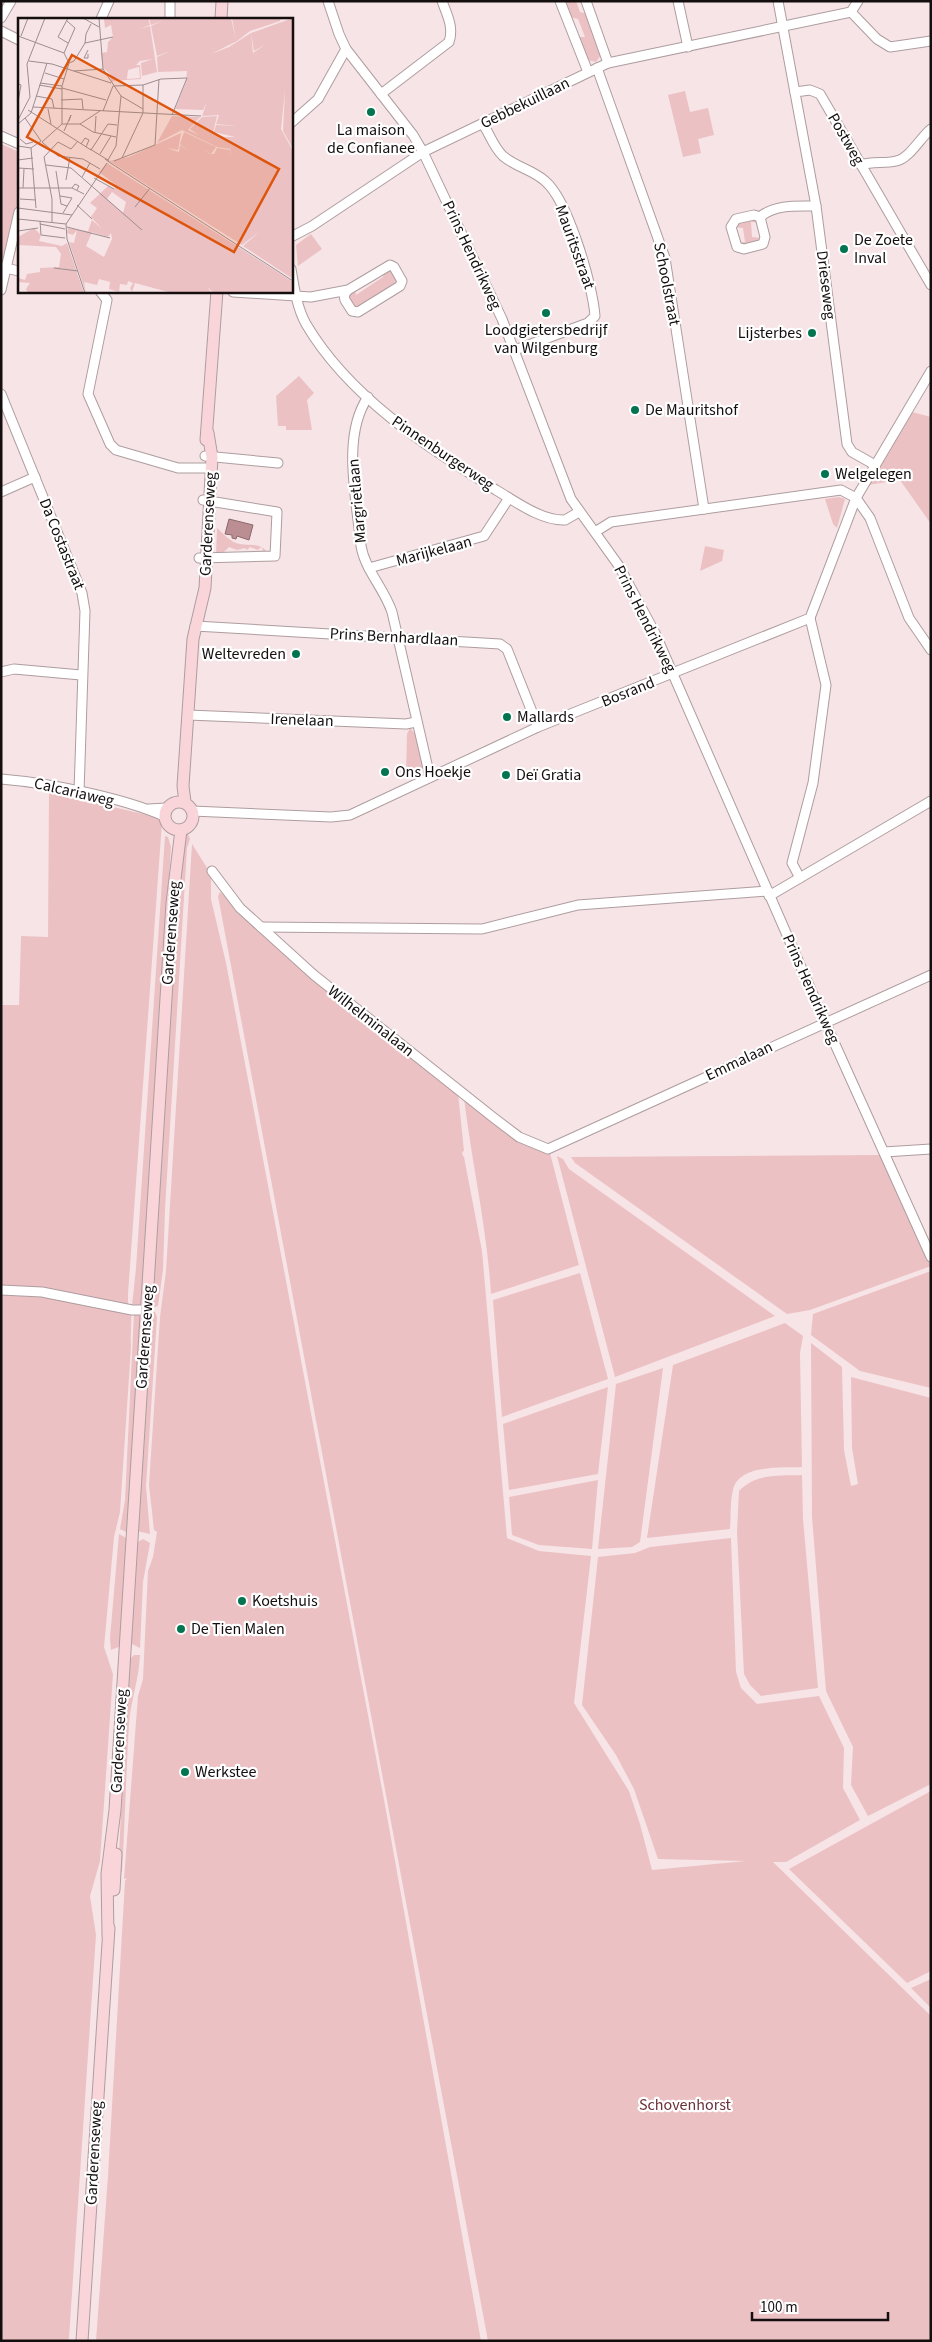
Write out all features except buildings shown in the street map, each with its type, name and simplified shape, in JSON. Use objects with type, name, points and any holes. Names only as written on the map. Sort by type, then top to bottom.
[{"type":"main road","points":[[221,18],[222,1]]},
{"type":"main road","name":"Garderenseweg","points":[[187,808],[184,786],[188,715],[203,558],[214,294]]},
{"type":"main road","points":[[187,808],[190,824],[178,830],[167,824],[165,812],[187,808]]},
{"type":"main road","name":"Garderenseweg","points":[[82,2341],[108,1936],[107,1874],[115,1810],[178,830]]},
{"type":"street","points":[[1,18],[11,1]]},
{"type":"street","points":[[102,18],[110,1]]},
{"type":"street","points":[[170,1],[170,18]]},
{"type":"street","name":"Prins Hendrikweg","points":[[328,1],[338,34],[346,49],[413,135],[423,152],[515,350],[565,487],[579,512],[623,574],[655,632],[825,1022],[931,1257]]},
{"type":"street","points":[[381,94],[449,42],[452,34],[451,25],[442,1]]},
{"type":"street","points":[[560,1],[588,72]]},
{"type":"street","points":[[586,1],[608,63]]},
{"type":"street","points":[[678,1],[688,47]]},
{"type":"street","points":[[778,1],[795,92]]},
{"type":"street","points":[[858,1],[850,12],[877,39],[890,47],[931,42]]},
{"type":"street","name":"Gebbekuillaan","points":[[292,236],[423,152],[608,63],[850,12]]},
{"type":"street","points":[[1,31],[18,40]]},
{"type":"street","points":[[292,122],[318,99],[346,49]]},
{"type":"street","name":"Schoolstraat","points":[[597,68],[665,258],[704,509]]},
{"type":"street","name":"Postweg","points":[[795,92],[810,90],[820,94],[931,286]]},
{"type":"street","name":"Drieseweg","points":[[795,92],[816,206],[846,444],[852,452],[875,465]]},
{"type":"street","name":"Mauritsstraat","points":[[483,124],[501,155],[547,182],[557,196],[574,234],[593,298],[595,316],[588,323],[515,350]]},
{"type":"street","points":[[861,165],[880,161],[897,161],[904,158],[931,129]]},
{"type":"street","points":[[1,136],[18,144]]},
{"type":"street","points":[[760,217],[764,237],[763,244],[744,249],[736,247],[732,223],[749,215],[760,217],[770,211],[786,206],[816,206]]},
{"type":"street","points":[[1,290],[4,268],[18,216]]},
{"type":"street","points":[[233,292],[297,298],[311,297],[348,290],[388,265],[394,267],[402,281],[400,286],[358,312],[352,311],[344,300],[344,295],[348,290]]},
{"type":"street","points":[[4,268],[18,271]]},
{"type":"street","name":"Pinnenburgerweg","points":[[292,274],[297,298],[306,323],[324,350],[368,397],[415,437],[509,498],[543,516],[564,520],[579,512]]},
{"type":"street","points":[[101,292],[107,300],[88,394],[110,444],[121,452],[178,468],[208,463],[278,462]]},
{"type":"street","points":[[800,878],[792,863],[814,783],[826,685],[810,618],[856,498],[931,371]]},
{"type":"street","name":"Da Costastraat","points":[[1,394],[82,593],[85,612],[81,675],[79,792]]},
{"type":"street","name":"Margrietlaan","points":[[368,397],[359,411],[353,440],[361,546],[363,558],[388,600],[430,777]]},
{"type":"street","points":[[1,492],[35,477]]},
{"type":"street","points":[[595,532],[611,522],[841,490],[856,498],[870,518],[909,618],[931,650]]},
{"type":"street","name":"Marijkelaan","points":[[369,568],[484,536],[509,498]]},
{"type":"street","points":[[203,558],[275,556],[277,512],[206,500]]},
{"type":"street","name":"Bosrand","points":[[187,808],[212,812],[332,817],[350,815],[538,727],[810,618]]},
{"type":"street","name":"Prins Bernhardlaan","points":[[197,620],[397,638],[500,644],[507,650],[538,727]]},
{"type":"street","points":[[1,672],[14,669],[81,675]]},
{"type":"street","name":"Irenelaan","points":[[188,715],[406,724],[416,722]]},
{"type":"street","name":"Calcariaweg","points":[[1,779],[38,783],[165,812]]},
{"type":"street","points":[[261,927],[482,929],[578,905],[769,893],[800,878],[931,801]]},
{"type":"street","name":"Wilhelminalaan","points":[[212,871],[240,908],[314,975],[519,1137],[548,1148]]},
{"type":"street","name":"Emmalaan","points":[[548,1148],[931,975]]},
{"type":"street","points":[[884,1152],[931,1149]]},
{"type":"street","points":[[1,1290],[42,1292],[132,1310],[146,1310]]},
{"type":"green space","points":[[564,1],[576,1],[580,12],[588,14],[601,55],[596,62],[588,60],[578,37],[585,37],[578,19],[570,17]]},
{"type":"green space","points":[[685,91],[690,112],[708,108],[714,135],[698,139],[701,153],[683,157],[668,95]]},
{"type":"green space","points":[[1,144],[18,152],[18,202],[6,255],[1,261]]},
{"type":"green space","points":[[756,219],[759,223],[751,222],[752,237],[761,238],[761,240],[742,245],[737,242],[745,242],[743,228],[734,227],[736,223]]},
{"type":"green space","points":[[311,234],[322,249],[298,266],[296,245]]},
{"type":"green space","points":[[390,268],[398,280],[397,284],[356,309],[348,300],[349,293],[355,289],[356,295],[383,277],[385,270]]},
{"type":"green space","points":[[299,376],[314,393],[307,400],[312,430],[286,430],[286,426],[278,426],[276,396]]},
{"type":"green space","points":[[912,412],[931,417],[931,524],[900,480],[868,485]]},
{"type":"green space","points":[[839,497],[845,499],[837,528],[833,524],[825,499]]},
{"type":"green space","points":[[217,528],[236,543],[261,547],[258,550],[250,547],[247,550],[245,548],[237,550],[229,547],[221,555],[216,555]]},
{"type":"green space","points":[[705,546],[724,550],[722,561],[700,571]]},
{"type":"green space","points":[[410,728],[417,736],[424,769],[408,778],[406,776],[407,734]]},
{"type":"green space","points":[[49,792],[156,817],[162,822],[128,1294],[128,1312],[131,1313],[131,1347],[120,1512],[114,1537],[104,1647],[113,1674],[100,1861],[90,1896],[96,1935],[69,2338],[68,2341],[1,2341],[1,1005],[19,1005],[21,936],[48,937]]},
{"type":"green space","points":[[187,831],[190,839],[187,848],[163,1270],[158,1306],[151,1308],[178,892]]},
{"type":"green space","points":[[165,836],[168,837],[171,847],[146,1228],[143,1304],[138,1307],[132,1306]]},
{"type":"green space","points":[[192,844],[211,874],[211,899],[226,963],[385,1805],[481,2341],[96,2341],[108,2176],[125,1881],[127,1878],[124,1879],[138,1696],[143,1679],[148,1571],[153,1557],[157,1532],[154,1530],[149,1485],[160,1317],[166,1271]]},
{"type":"green space","name":"Schovenhorst","points":[[220,892],[458,1093],[464,1151],[462,1152],[482,1251],[507,1538],[539,1551],[591,1556],[574,1703],[629,1791],[652,1870],[746,1861],[658,1859],[634,1789],[616,1755],[582,1705],[598,1557],[635,1553],[650,1547],[731,1538],[736,1672],[741,1688],[757,1704],[819,1696],[844,1748],[843,1788],[860,1820],[786,1862],[773,1862],[931,2016],[931,2341],[488,2341],[218,896]]},
{"type":"green space","points":[[464,1098],[517,1139],[550,1153],[579,1265],[491,1294],[486,1245]]},
{"type":"green space","points":[[881,1155],[931,1266],[810,1310],[787,1314],[575,1163],[571,1157]]},
{"type":"green space","points":[[557,1156],[563,1159],[569,1169],[775,1316],[615,1377]]},
{"type":"green space","points":[[931,1271],[931,1388],[860,1371],[811,1335],[813,1314]]},
{"type":"green space","points":[[580,1273],[608,1379],[502,1417],[493,1300]]},
{"type":"green space","points":[[150,1311],[155,1312],[157,1317],[146,1486],[150,1534],[137,1531]]},
{"type":"green space","points":[[134,1313],[142,1317],[128,1533],[120,1529],[125,1500]]},
{"type":"green space","points":[[785,1323],[803,1336],[800,1353],[802,1467],[762,1469],[744,1476],[737,1482],[733,1490],[730,1529],[647,1538],[673,1365]]},
{"type":"green space","points":[[811,1343],[842,1367],[844,1450],[851,1486],[858,1484],[852,1448],[851,1377],[931,1398],[931,1784],[868,1816],[851,1785],[853,1747],[826,1691],[812,1517]]},
{"type":"green space","points":[[663,1368],[640,1542],[632,1547],[598,1549],[616,1384]]},
{"type":"green space","points":[[608,1387],[598,1474],[509,1490],[503,1424]]},
{"type":"green space","points":[[802,1475],[803,1519],[818,1688],[761,1696],[750,1685],[744,1674],[737,1532],[739,1491],[760,1478]]},
{"type":"green space","points":[[598,1480],[592,1549],[539,1545],[512,1535],[509,1497]]},
{"type":"green space","points":[[119,1534],[128,1539],[121,1646],[111,1650],[110,1638]]},
{"type":"green space","points":[[143,1539],[150,1543],[143,1582],[140,1648],[130,1643],[136,1543]]},
{"type":"green space","points":[[134,1655],[140,1655],[129,1723],[122,1872],[118,1872],[129,1660]]},
{"type":"green space","points":[[931,1791],[931,1971],[907,1983],[789,1869]]},
{"type":"green space","points":[[931,1979],[931,2008],[911,1988]]},
{"type":"shaded area","points":[[229,519],[253,525],[249,540],[237,536],[236,539],[232,538],[232,535],[225,534]]},
{"type":"place","name":"La maison de Confianee","points":[[371,112]]},
{"type":"place","name":"De Zoete Inval","points":[[844,249]]},
{"type":"place","name":"Loodgietersbedrijf van Wilgenburg","points":[[546,313]]},
{"type":"place","name":"Lijsterbes","points":[[812,333]]},
{"type":"place","name":"De Mauritshof","points":[[635,410]]},
{"type":"place","name":"Welgelegen","points":[[825,474]]},
{"type":"place","name":"Weltevreden","points":[[296,654]]},
{"type":"place","name":"Mallards","points":[[507,717]]},
{"type":"place","name":"Ons Hoekje","points":[[385,772]]},
{"type":"place","name":"Deï Gratia","points":[[506,775]]},
{"type":"place","name":"Koetshuis","points":[[242,1601]]},
{"type":"place","name":"De Tien Malen","points":[[181,1629]]},
{"type":"place","name":"Werkstee","points":[[185,1772]]}]
